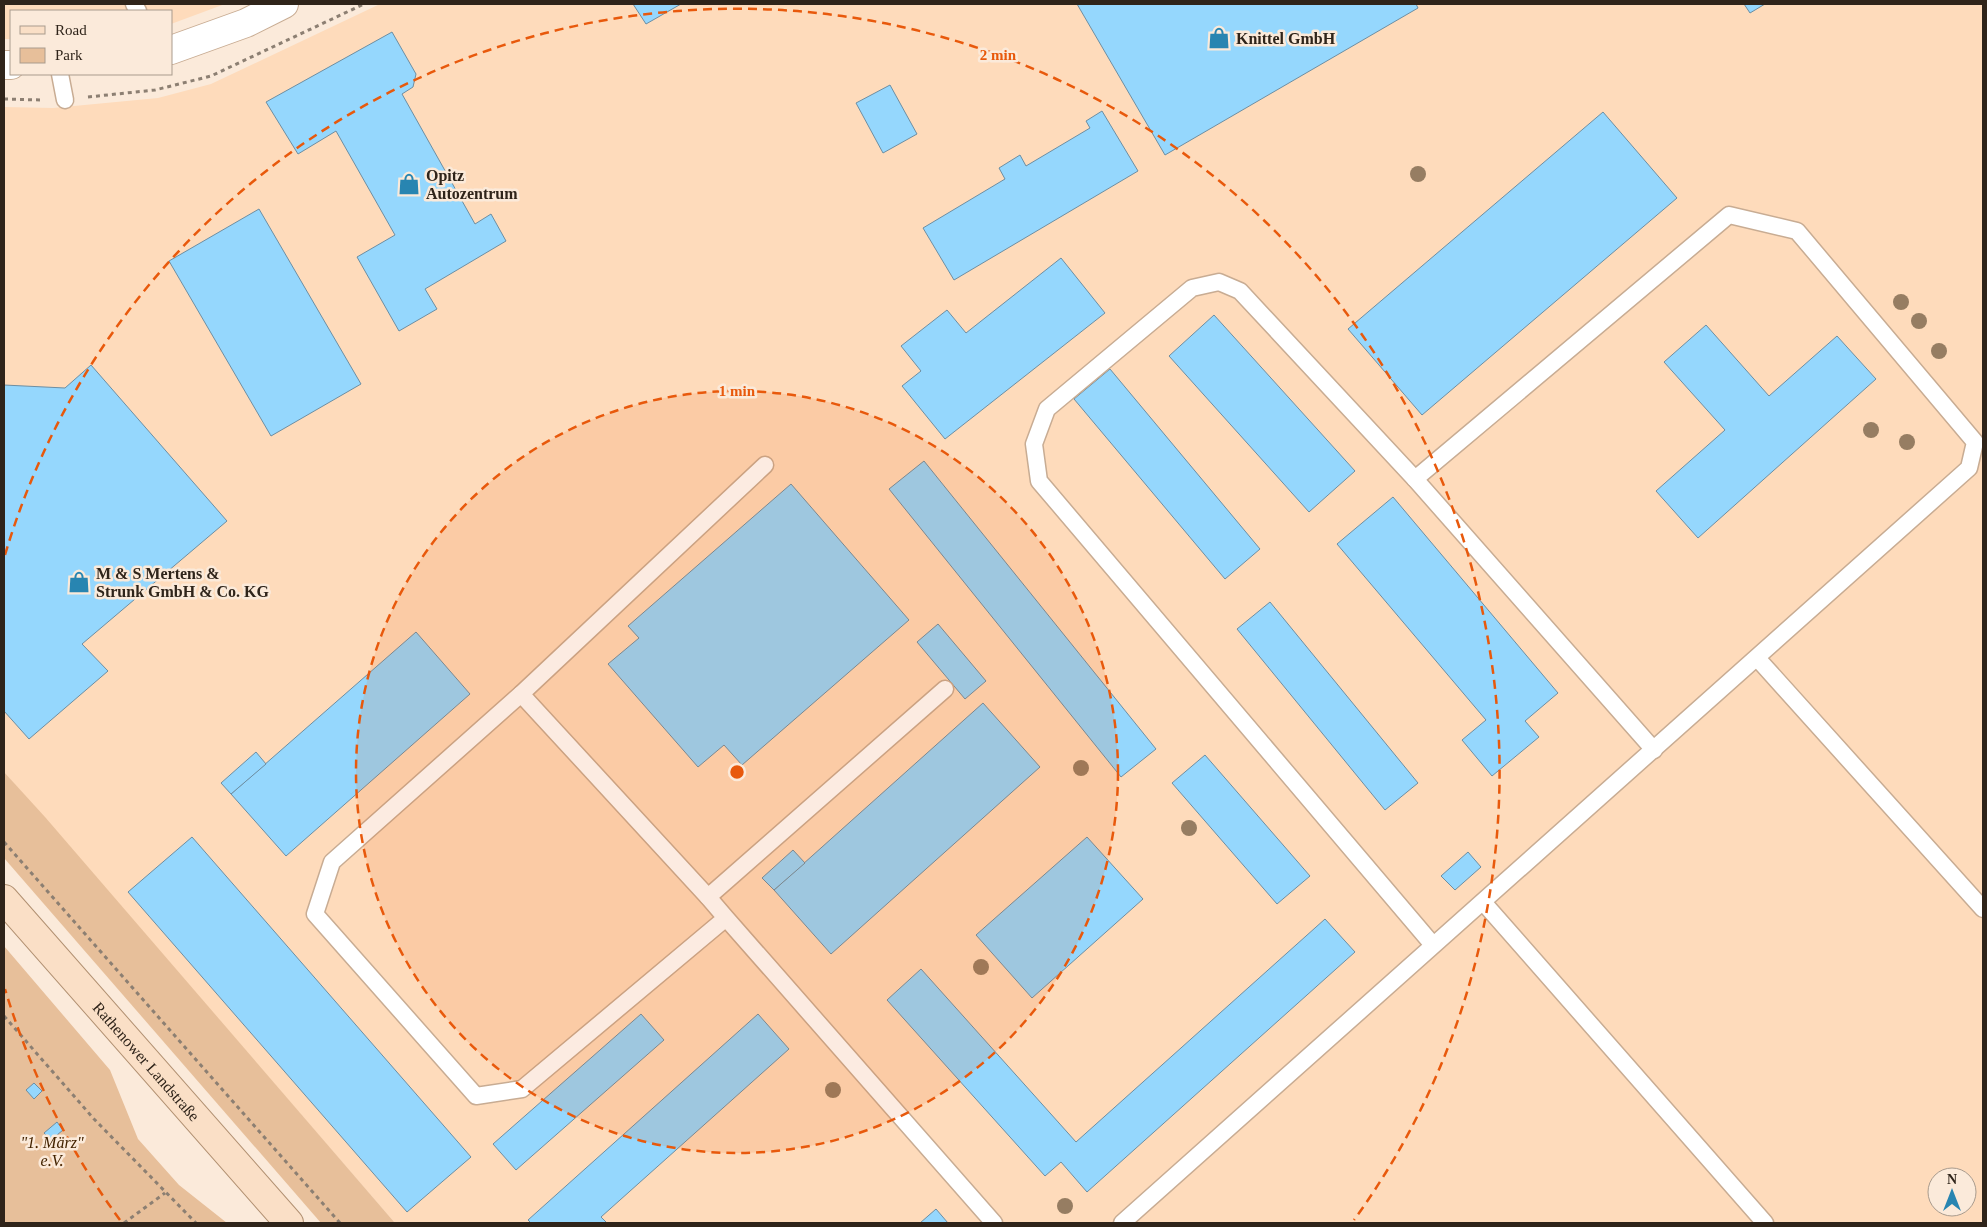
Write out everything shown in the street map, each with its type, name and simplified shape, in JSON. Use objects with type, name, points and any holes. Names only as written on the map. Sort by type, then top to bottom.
[{"type":"main road","name":"Rathenower Landstraße","points":[[4,899],[289,1223]]},
{"type":"street","points":[[172,50],[246,23],[284,4]]},
{"type":"lane","points":[[60,75],[65,100]]},
{"type":"lane","points":[[1122,1223],[1969,468],[1975,442],[1797,231],[1729,215],[1415,479]]},
{"type":"lane","points":[[1433,945],[1039,481],[1034,444],[1047,409],[1192,288],[1219,282],[1240,290],[1415,479],[1654,750]]},
{"type":"lane","points":[[726,918],[522,1089],[476,1096],[315,914],[332,862],[521,694],[765,464]]},
{"type":"lane","points":[[1757,658],[1983,909]]},
{"type":"lane","points":[[708,897],[944,689]]},
{"type":"lane","points":[[521,694],[708,897],[994,1223]]},
{"type":"lane","points":[[1483,902],[1765,1223]]},
{"type":"path","points":[[4,842],[340,1223]]},
{"type":"path","points":[[4,1016],[94,1120],[196,1223]]},
{"type":"path","points":[[124,1223],[165,1193]]},
{"type":"shaded area","points":[[4,4],[225,4],[172,24],[172,10],[10,10],[10,39],[4,39]]},
{"type":"shaded area","points":[[380,4],[1983,4],[1983,1223],[395,1223],[4,772],[4,107],[53,108],[158,98],[211,84]]},
{"type":"green space","points":[[4,772],[45,817],[395,1223],[321,1223],[4,858]]},
{"type":"green space","name":"\"1. März\" e.V.","points":[[4,946],[110,1070],[138,1139],[179,1185],[227,1223],[4,1223]]},
{"type":"building","points":[[633,4],[681,4],[646,24]]},
{"type":"building","points":[[1077,4],[1416,4],[1418,8],[1165,155]]},
{"type":"building","points":[[1744,4],[1765,4],[1750,13]]},
{"type":"building","name":"Opitz Autozentrum","points":[[392,32],[416,74],[413,87],[402,94],[475,224],[491,214],[506,241],[425,289],[437,309],[399,331],[357,257],[395,235],[336,131],[298,154],[266,102]]},
{"type":"building","points":[[890,85],[917,134],[883,153],[856,103]]},
{"type":"building","points":[[1102,111],[1138,171],[954,280],[923,228],[1005,179],[999,168],[1020,155],[1026,166],[1090,128],[1086,121]]},
{"type":"building","points":[[1603,112],[1677,198],[1422,415],[1348,329]]},
{"type":"building","points":[[259,209],[361,384],[271,436],[169,261]]},
{"type":"building","points":[[1061,258],[1105,313],[945,439],[902,386],[921,371],[901,346],[947,310],[966,333]]},
{"type":"building","points":[[1214,315],[1355,471],[1309,512],[1169,356]]},
{"type":"building","points":[[1706,325],[1769,396],[1837,336],[1876,379],[1698,538],[1656,491],[1725,430],[1664,362]]},
{"type":"building","name":"M & S Mertens & Strunk GmbH & Co. KG","points":[[91,365],[227,521],[82,644],[108,671],[29,739],[4,711],[4,385],[65,388]]},
{"type":"building","points":[[1110,369],[1260,549],[1225,579],[1074,399]]},
{"type":"building","points":[[924,461],[1156,749],[1121,777],[889,489]]},
{"type":"building","points":[[791,484],[909,620],[742,765],[724,745],[698,767],[608,664],[639,638],[628,626]]},
{"type":"building","points":[[1393,497],[1558,693],[1525,721],[1539,737],[1492,776],[1462,740],[1486,720],[1337,544]]},
{"type":"building","points":[[1270,602],[1418,783],[1385,810],[1237,629]]},
{"type":"building","points":[[938,624],[986,681],[965,699],[917,642]]},
{"type":"building","points":[[416,632],[470,694],[286,856],[231,794]]},
{"type":"building","points":[[983,703],[1040,767],[831,954],[774,890]]},
{"type":"building","points":[[256,752],[266,764],[231,794],[221,783]]},
{"type":"building","points":[[1205,755],[1310,876],[1277,904],[1172,783]]},
{"type":"building","points":[[192,837],[471,1157],[407,1212],[128,892]]},
{"type":"building","points":[[1087,837],[1143,899],[1032,998],[976,935]]},
{"type":"building","points":[[793,850],[805,863],[774,890],[762,878]]},
{"type":"building","points":[[1468,852],[1481,867],[1455,890],[1441,876]]},
{"type":"building","points":[[1325,919],[1355,952],[1087,1192],[1061,1162],[1045,1176],[887,1000],[921,969],[1076,1142]]},
{"type":"building","points":[[641,1014],[664,1040],[516,1170],[493,1144]]},
{"type":"building","points":[[758,1014],[789,1049],[601,1217],[607,1223],[531,1223],[528,1220]]},
{"type":"building","points":[[34,1083],[42,1091],[34,1099],[26,1090]]},
{"type":"building","points":[[57,1122],[63,1130],[51,1140],[44,1133]]},
{"type":"building","points":[[936,1209],[948,1223],[920,1223]]},
{"type":"place","name":"Knittel GmbH","points":[[1219,38]]},
{"type":"place","name":"Opitz Autozentrum","points":[[409,184]]},
{"type":"place","name":"M & S Mertens & Strunk GmbH & Co. KG","points":[[79,582]]}]
